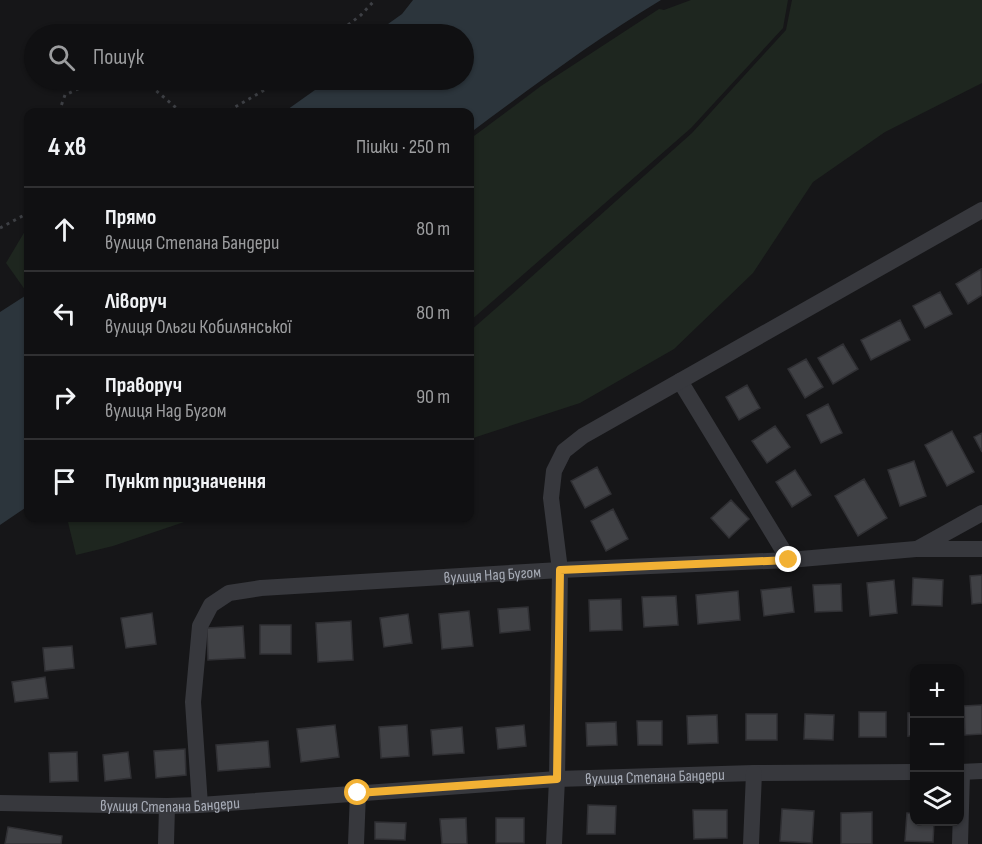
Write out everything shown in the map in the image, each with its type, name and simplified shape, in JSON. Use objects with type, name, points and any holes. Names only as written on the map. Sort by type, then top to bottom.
[{"type":"street","points":[[554,844],[560,570],[551,498],[554,471],[564,451],[583,436],[982,210]]},
{"type":"street","points":[[680,381],[789,560]]},
{"type":"street","points":[[916,549],[982,513]]},
{"type":"street","name":"вулиця Над Бугом","points":[[200,805],[193,702],[200,626],[211,605],[229,593],[261,588],[560,570],[789,560],[916,549],[982,549]]},
{"type":"street","points":[[964,772],[982,771]]},
{"type":"street","name":"вулиця Степана Бандери","points":[[0,803],[200,805],[557,779],[754,773],[910,772]]},
{"type":"street","points":[[751,844],[754,773]]},
{"type":"street","points":[[356,844],[358,793]]},
{"type":"street","points":[[166,844],[167,806]]},
{"type":"street","points":[[960,826],[960,844]]},
{"type":"path","points":[[350,24],[362,15],[375,0]]},
{"type":"path","points":[[60,108],[65,95],[76,90]]},
{"type":"path","points":[[155,90],[176,108]]},
{"type":"path","points":[[233,108],[264,90]]},
{"type":"path","points":[[0,228],[24,215]]},
{"type":"shaded area","points":[[413,0],[661,0],[587,48],[474,130],[474,108],[290,108],[315,90],[474,90],[474,24],[388,24],[402,14]]},
{"type":"shaded area","points":[[691,0],[788,0],[783,28],[691,128],[474,318],[474,136],[541,86],[659,9],[664,10]]},
{"type":"shaded area","points":[[792,0],[982,0],[982,83],[885,132],[813,182],[753,273],[674,349],[580,403],[474,438],[474,328],[692,133],[786,30]]},
{"type":"shaded area","points":[[24,233],[24,288],[6,263]]},
{"type":"shaded area","points":[[24,297],[24,509],[0,525],[0,312]]},
{"type":"shaded area","points":[[68,522],[184,522],[113,546],[76,555]]},
{"type":"building","points":[[981,269],[982,295],[968,304],[956,284]]},
{"type":"building","points":[[940,292],[952,314],[925,328],[913,306]]},
{"type":"building","points":[[900,320],[910,340],[871,360],[861,340]]},
{"type":"building","points":[[843,344],[858,369],[833,384],[818,358]]},
{"type":"building","points":[[806,359],[823,387],[805,398],[788,369]]},
{"type":"building","points":[[747,385],[760,408],[739,420],[726,397]]},
{"type":"building","points":[[828,404],[842,433],[821,443],[807,415]]},
{"type":"building","points":[[775,426],[790,447],[767,463],[752,441]]},
{"type":"building","points":[[952,431],[974,472],[947,486],[925,445]]},
{"type":"building","points":[[982,433],[982,452],[974,437]]},
{"type":"building","points":[[914,461],[926,496],[900,506],[888,470]]},
{"type":"building","points":[[597,467],[611,494],[585,508],[571,481]]},
{"type":"building","points":[[795,470],[811,495],[792,507],[776,482]]},
{"type":"building","points":[[864,479],[887,518],[858,536],[835,496]]},
{"type":"building","points":[[731,500],[749,519],[729,538],[711,518]]},
{"type":"building","points":[[613,509],[628,539],[606,551],[591,521]]},
{"type":"building","points":[[982,575],[982,603],[972,604],[970,576]]},
{"type":"building","points":[[913,578],[943,580],[942,606],[912,605]]},
{"type":"building","points":[[894,580],[897,613],[870,616],[867,583]]},
{"type":"building","points":[[841,584],[842,611],[815,612],[813,585]]},
{"type":"building","points":[[791,587],[794,612],[764,616],[761,590]]},
{"type":"building","points":[[738,591],[740,620],[698,624],[696,595]]},
{"type":"building","points":[[676,596],[678,625],[644,627],[642,597]]},
{"type":"building","points":[[621,599],[622,630],[590,631],[589,600]]},
{"type":"building","points":[[528,607],[530,630],[500,633],[498,609]]},
{"type":"building","points":[[469,611],[473,646],[442,649],[439,614]]},
{"type":"building","points":[[152,613],[156,644],[126,648],[121,618]]},
{"type":"building","points":[[408,614],[412,643],[384,647],[380,618]]},
{"type":"building","points":[[351,621],[353,660],[318,662],[316,623]]},
{"type":"building","points":[[260,625],[291,625],[291,654],[260,654]]},
{"type":"building","points":[[243,626],[245,658],[208,660],[207,628]]},
{"type":"building","points":[[72,646],[74,668],[45,671],[43,648]]},
{"type":"building","points":[[45,677],[48,698],[15,702],[12,682]]},
{"type":"building","points":[[982,705],[982,734],[965,735],[964,706]]},
{"type":"building","points":[[859,712],[886,712],[886,737],[859,737]]},
{"type":"building","points":[[908,713],[910,713],[910,736],[908,736]]},
{"type":"building","points":[[746,714],[777,714],[777,740],[746,740]]},
{"type":"building","points":[[805,714],[834,715],[833,740],[804,739]]},
{"type":"building","points":[[717,715],[718,743],[688,744],[687,716]]},
{"type":"building","points":[[637,721],[662,721],[662,745],[638,745]]},
{"type":"building","points":[[616,722],[617,745],[587,746],[586,723]]},
{"type":"building","points":[[335,725],[339,757],[301,762],[297,729]]},
{"type":"building","points":[[407,725],[409,756],[381,758],[379,727]]},
{"type":"building","points":[[524,725],[526,746],[498,749],[496,728]]},
{"type":"building","points":[[462,727],[464,753],[433,755],[431,730]]},
{"type":"building","points":[[268,741],[270,767],[218,771],[216,745]]},
{"type":"building","points":[[185,749],[186,775],[156,778],[154,751]]},
{"type":"building","points":[[77,752],[78,781],[50,782],[49,753]]},
{"type":"building","points":[[128,752],[131,778],[105,781],[103,755]]},
{"type":"building","points":[[588,805],[616,806],[615,834],[587,834]]},
{"type":"building","points":[[782,809],[814,811],[812,843],[780,841]]},
{"type":"building","points":[[693,810],[727,810],[727,838],[694,839]]},
{"type":"building","points":[[872,812],[872,844],[841,844],[841,813]]},
{"type":"building","points":[[907,813],[910,813],[910,826],[934,826],[933,842],[905,841]]},
{"type":"building","points":[[466,818],[467,844],[442,844],[440,819]]},
{"type":"building","points":[[496,818],[524,818],[524,843],[496,843]]},
{"type":"building","points":[[375,822],[406,823],[405,840],[375,839]]},
{"type":"building","points":[[8,827],[62,836],[61,844],[5,844]]},
{"type":"route","points":[[358,793],[557,779],[560,570],[789,560]]}]
